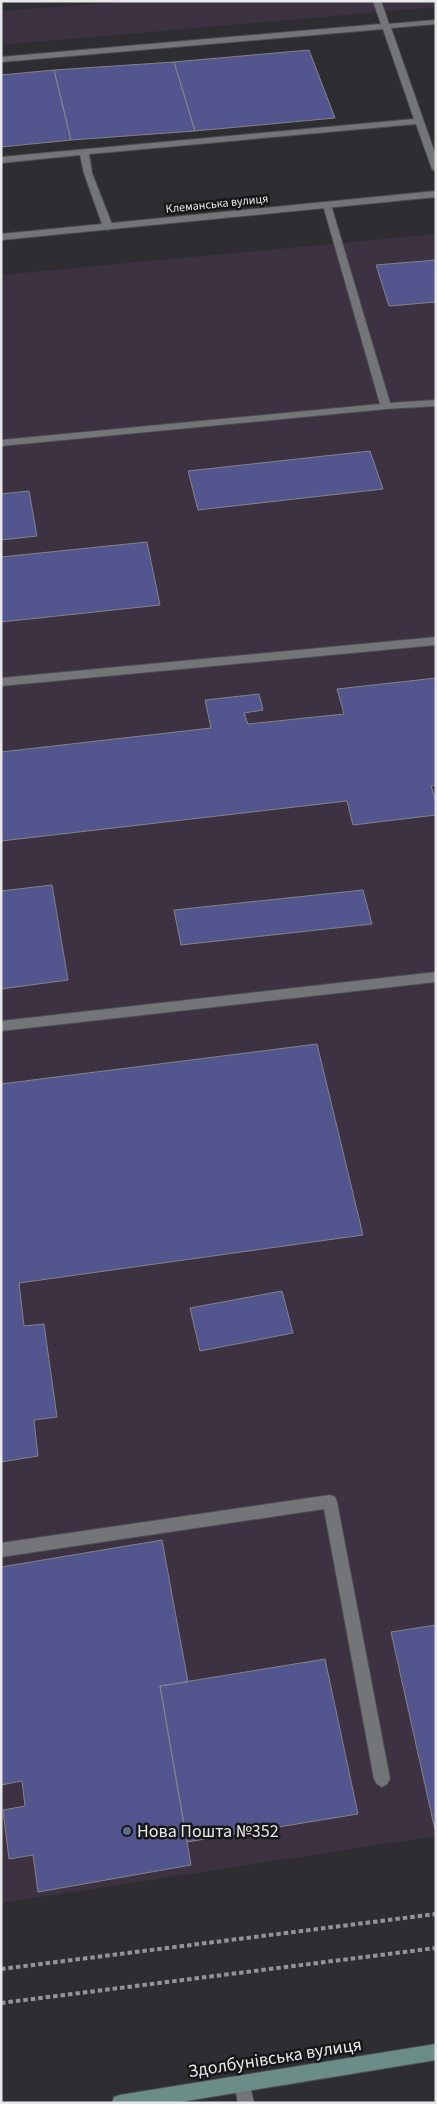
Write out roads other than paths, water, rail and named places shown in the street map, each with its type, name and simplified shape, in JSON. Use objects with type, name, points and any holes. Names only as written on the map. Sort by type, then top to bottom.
[{"type":"street","points":[[377,1],[436,169]]},
{"type":"street","points":[[1,60],[436,22]]},
{"type":"street","points":[[1,160],[419,121]]},
{"type":"street","points":[[84,152],[88,173],[108,227]]},
{"type":"street","name":"Клеманська вулиця","points":[[1,237],[436,194]]},
{"type":"street","points":[[326,205],[386,406]]},
{"type":"street","points":[[1,443],[386,406],[436,403]]},
{"type":"street","points":[[1,682],[436,641]]},
{"type":"street","points":[[1,1026],[436,977]]},
{"type":"street","points":[[1,1550],[330,1502],[382,1779]]},
{"type":"street","name":"Здолбунівська вулиця","points":[[120,2103],[436,2052]]},
{"type":"street","points":[[242,2083],[246,2103]]},
{"type":"place","name":"Нова Пошта №352","points":[[127,1831]]}]
